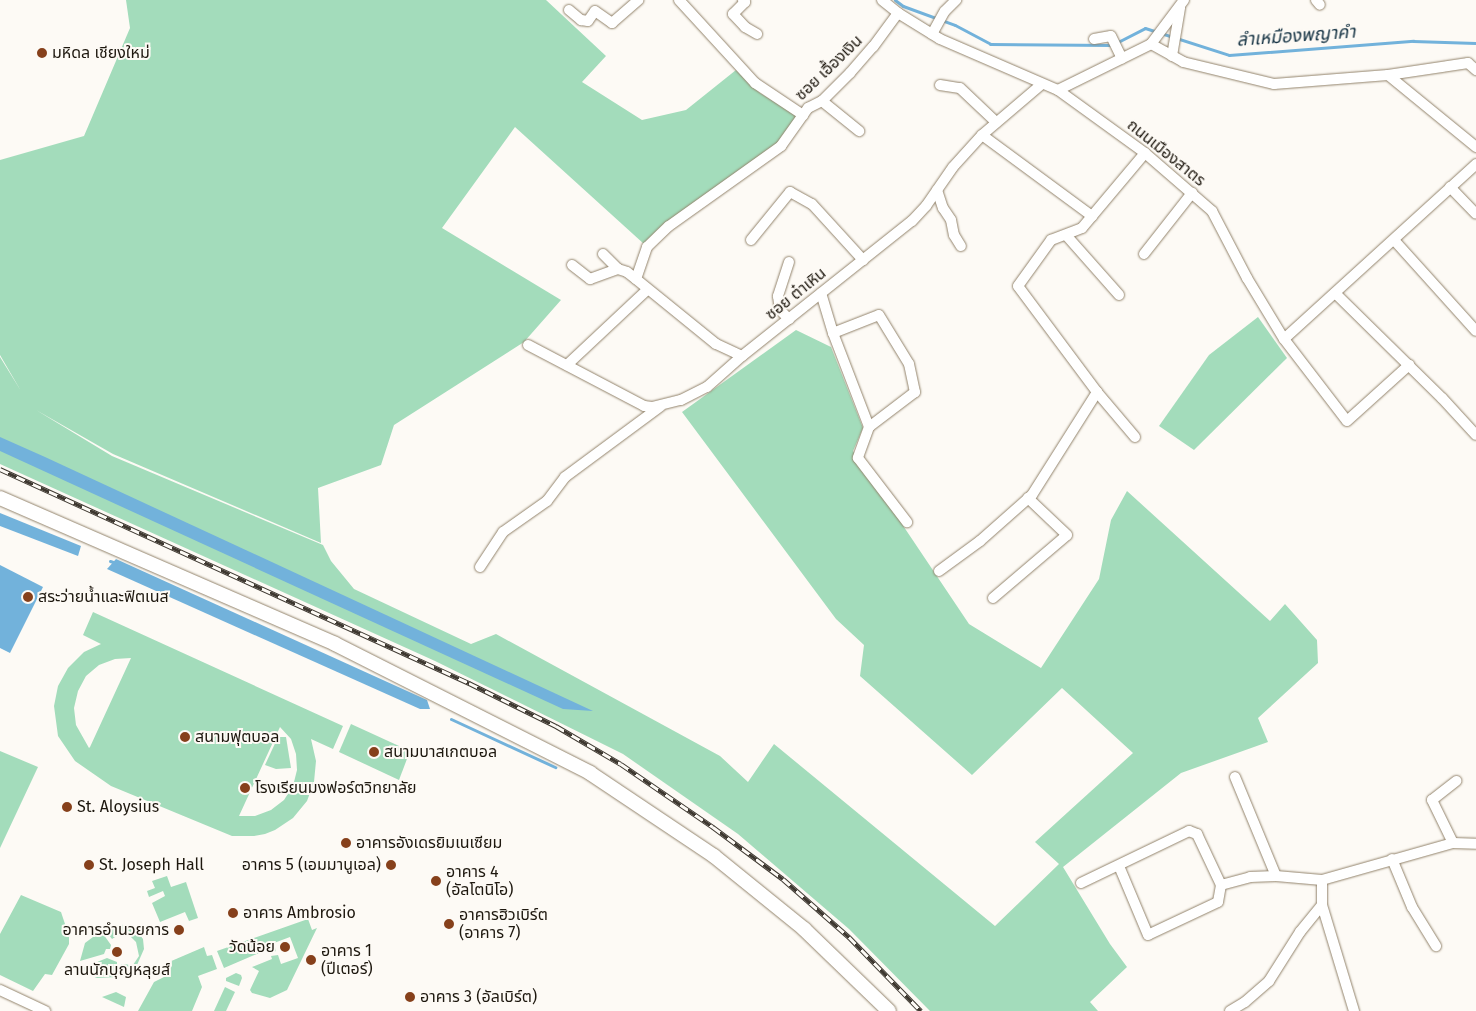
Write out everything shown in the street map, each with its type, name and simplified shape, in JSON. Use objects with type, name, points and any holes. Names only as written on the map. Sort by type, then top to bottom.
[{"type":"main road","points":[[0,498],[335,644],[590,773],[714,856],[804,929],[888,1011]]},
{"type":"street","points":[[569,10],[581,20],[588,21],[595,11],[612,23],[638,0]]},
{"type":"street","points":[[679,0],[755,83],[783,104],[803,115]]},
{"type":"street","points":[[743,0],[745,2],[733,14],[745,27],[757,34]]},
{"type":"street","name":"ถนนเมืองสาตร","points":[[882,0],[898,13],[933,31],[1058,90],[1145,153],[1212,211],[1246,278],[1284,339],[1347,422],[1409,365]]},
{"type":"street","points":[[933,31],[945,11],[956,0]]},
{"type":"street","points":[[1058,90],[1122,59],[1155,40],[1173,25],[1182,3]]},
{"type":"street","name":"ซอย เอื้องเงิน","points":[[636,279],[647,247],[669,226],[781,146],[803,115],[814,103],[822,101],[873,47],[898,13]]},
{"type":"street","points":[[1172,56],[1176,40],[1173,25]]},
{"type":"street","points":[[1094,39],[1111,36],[1122,59]]},
{"type":"street","points":[[1155,40],[1172,56],[1183,62],[1274,84],[1388,76],[1468,63],[1476,70]]},
{"type":"street","points":[[1388,76],[1476,147]]},
{"type":"street","points":[[1075,82],[1077,103]]},
{"type":"street","points":[[940,84],[960,88],[996,122]]},
{"type":"street","name":"ซอย ต๋าเหิน","points":[[528,345],[644,406],[662,405],[681,400],[707,387],[742,356],[912,221],[937,190],[953,166],[982,135],[1042,84]]},
{"type":"street","points":[[822,101],[859,131]]},
{"type":"street","points":[[982,135],[1092,216]]},
{"type":"street","points":[[1135,438],[1097,392],[1018,286],[1051,240],[1082,228],[1145,153]]},
{"type":"street","points":[[1284,339],[1476,164]]},
{"type":"street","points":[[1450,187],[1476,214]]},
{"type":"street","points":[[937,190],[943,208],[951,220],[954,235],[961,246]]},
{"type":"street","points":[[751,240],[790,192],[812,204],[864,260]]},
{"type":"street","points":[[1144,254],[1192,193]]},
{"type":"street","points":[[1066,235],[1119,295]]},
{"type":"street","points":[[1394,240],[1476,331]]},
{"type":"street","points":[[603,254],[618,269],[627,272],[716,344],[742,356]]},
{"type":"street","points":[[789,262],[778,296],[780,310],[789,319]]},
{"type":"street","points":[[572,265],[590,279],[618,269]]},
{"type":"street","points":[[567,365],[647,290]]},
{"type":"street","points":[[821,293],[833,333],[869,427]]},
{"type":"street","points":[[1335,293],[1409,365],[1476,435]]},
{"type":"street","points":[[833,333],[878,315],[909,364],[915,392],[869,427],[858,458],[907,522]]},
{"type":"street","points":[[939,570],[980,541],[1028,498],[1097,392]]},
{"type":"street","points":[[480,567],[503,532],[547,501],[565,477],[662,405]]},
{"type":"street","points":[[993,598],[1067,535],[1028,498]]},
{"type":"street","points":[[1235,777],[1276,876]]},
{"type":"street","points":[[1453,843],[1432,800],[1456,781]]},
{"type":"street","points":[[1081,883],[1189,831],[1197,834],[1221,885],[1218,902],[1148,936],[1119,866]]},
{"type":"street","points":[[1221,885],[1250,877],[1276,876],[1322,880],[1453,843],[1476,844]]},
{"type":"street","points":[[1392,859],[1412,907],[1436,946]]},
{"type":"street","points":[[1322,880],[1322,905],[1354,1011]]},
{"type":"street","points":[[1230,1011],[1245,1002],[1269,981],[1300,932],[1322,905]]},
{"type":"street","points":[[0,990],[22,1006],[45,1011]]},
{"type":"green space","points":[[126,0],[546,0],[606,56],[582,82],[642,120],[686,110],[736,70],[760,93],[798,116],[778,144],[644,244],[515,127],[442,228],[561,300],[524,342],[394,425],[381,465],[318,488],[321,543],[113,454],[36,410],[112,456],[323,545],[331,561],[354,589],[471,644],[496,634],[720,756],[748,782],[774,744],[995,926],[1059,864],[1035,842],[1133,753],[1062,688],[972,775],[860,676],[864,645],[836,619],[682,412],[796,330],[831,347],[863,428],[853,451],[969,624],[1041,668],[1099,579],[1111,520],[1127,491],[1270,621],[1285,604],[1317,640],[1318,663],[1258,718],[1268,742],[1181,773],[1063,867],[1110,944],[1127,967],[1090,1002],[1098,1011],[930,1011],[849,929],[738,834],[623,754],[435,661],[0,464],[0,357],[21,391],[0,355],[0,160],[84,136],[130,28]]},
{"type":"green space","points":[[1258,317],[1287,358],[1194,450],[1159,426],[1209,355]]},
{"type":"green space","points":[[93,612],[343,726],[333,749],[311,739],[316,761],[314,782],[307,801],[293,818],[275,830],[254,836],[232,836],[111,786],[75,761],[58,736],[54,706],[58,686],[68,668],[84,652],[101,644],[83,635]],"holes":[[[131,658],[90,747],[89,748],[76,725],[74,708],[78,691],[86,676],[99,665],[115,659]],[[280,727],[291,739],[296,754],[297,770],[293,786],[284,800],[271,810],[255,816],[239,816]]]},
{"type":"green space","name":"สนามบาสเกตบอล","points":[[351,724],[410,751],[399,780],[339,752]]},
{"type":"green space","points":[[278,737],[286,737],[291,768],[276,769],[265,765]]},
{"type":"green space","points":[[0,751],[38,767],[0,848]]},
{"type":"green space","points":[[167,876],[171,887],[186,882],[198,918],[189,921],[185,912],[160,922],[152,903],[165,896],[163,891],[149,897],[147,891],[155,888],[152,881]]},
{"type":"green space","points":[[21,895],[61,912],[69,936],[69,944],[52,975],[45,974],[33,991],[0,975],[0,934]]},
{"type":"green space","points":[[308,919],[312,930],[317,928],[287,990],[270,998],[252,993],[250,990],[259,971],[252,967],[272,959],[271,956],[278,955],[281,964],[298,958],[290,937],[274,943],[276,951],[271,953],[269,950],[259,953],[224,968],[217,951]]},
{"type":"green space","points":[[121,924],[136,930],[143,939],[144,949],[137,965],[122,975],[121,964],[133,965],[139,956],[136,942],[129,935],[118,935],[112,939],[106,931]]},
{"type":"green space","points":[[101,931],[111,945],[110,949],[106,949],[104,954],[80,961],[85,943]]},
{"type":"green space","points":[[204,947],[207,956],[212,955],[217,969],[198,976],[202,987],[192,1011],[138,1011],[154,982],[168,975],[169,962]]},
{"type":"green space","points":[[107,958],[117,962],[117,977],[97,978],[87,974],[82,968]]},
{"type":"green space","points":[[236,973],[241,975],[242,978],[239,986],[226,981],[226,978]]},
{"type":"green space","points":[[225,987],[235,992],[226,1011],[214,1011]]},
{"type":"green space","points":[[116,992],[126,997],[124,1007],[102,997]]},
{"type":"water","points":[[0,437],[593,711],[563,709],[0,451]]},
{"type":"water","points":[[0,513],[81,546],[78,556],[0,526]]},
{"type":"water","points":[[116,559],[427,700],[430,709],[420,709],[107,569]]},
{"type":"water","points":[[0,565],[43,587],[10,653],[0,648]]},
{"type":"waterway","name":"ลำเหมืองพญาคำ","points":[[895,0],[903,6],[955,25],[990,44],[1112,45],[1145,28],[1229,55],[1413,41],[1476,43]]},
{"type":"waterway","points":[[110,561],[116,563]]},
{"type":"waterway","points":[[451,719],[555,767]]},
{"type":"railway","points":[[0,469],[469,683],[556,726],[621,764],[713,827],[783,879],[849,937],[921,1011]]},
{"type":"place","name":"มหิดล เชียงใหม่","points":[[42,53]]},
{"type":"place","name":"สระว่ายน้ำและฟิตเนส","points":[[28,597]]},
{"type":"place","name":"สนามฟุตบอล","points":[[185,737]]},
{"type":"place","name":"สนามบาสเกตบอล","points":[[374,752]]},
{"type":"place","name":"โรงเรียนมงฟอร์ตวิทยาลัย","points":[[245,788]]},
{"type":"place","name":"St. Aloysius","points":[[67,807]]},
{"type":"place","name":"อาคารอังเดรยิมเนเซียม","points":[[346,843]]},
{"type":"place","name":"St. Joseph Hall","points":[[89,865]]},
{"type":"place","name":"อาคาร 5 (เอมมานูเอล)","points":[[391,865]]},
{"type":"place","name":"อาคาร 4 (อัลโตนิโอ)","points":[[436,881]]},
{"type":"place","name":"อาคาร Ambrosio","points":[[233,913]]},
{"type":"place","name":"อาคารฮิวเบิร์ต (อาคาร 7)","points":[[449,924]]},
{"type":"place","name":"อาคารอำนวยการ","points":[[179,930]]},
{"type":"place","name":"วัดน้อย","points":[[285,947]]},
{"type":"place","name":"ลานนักบุญหลุยส์","points":[[117,952]]},
{"type":"place","name":"อาคาร 1 (ปีเตอร์)","points":[[311,960]]},
{"type":"place","name":"อาคาร 3 (อัลเบิร์ต)","points":[[410,997]]}]
